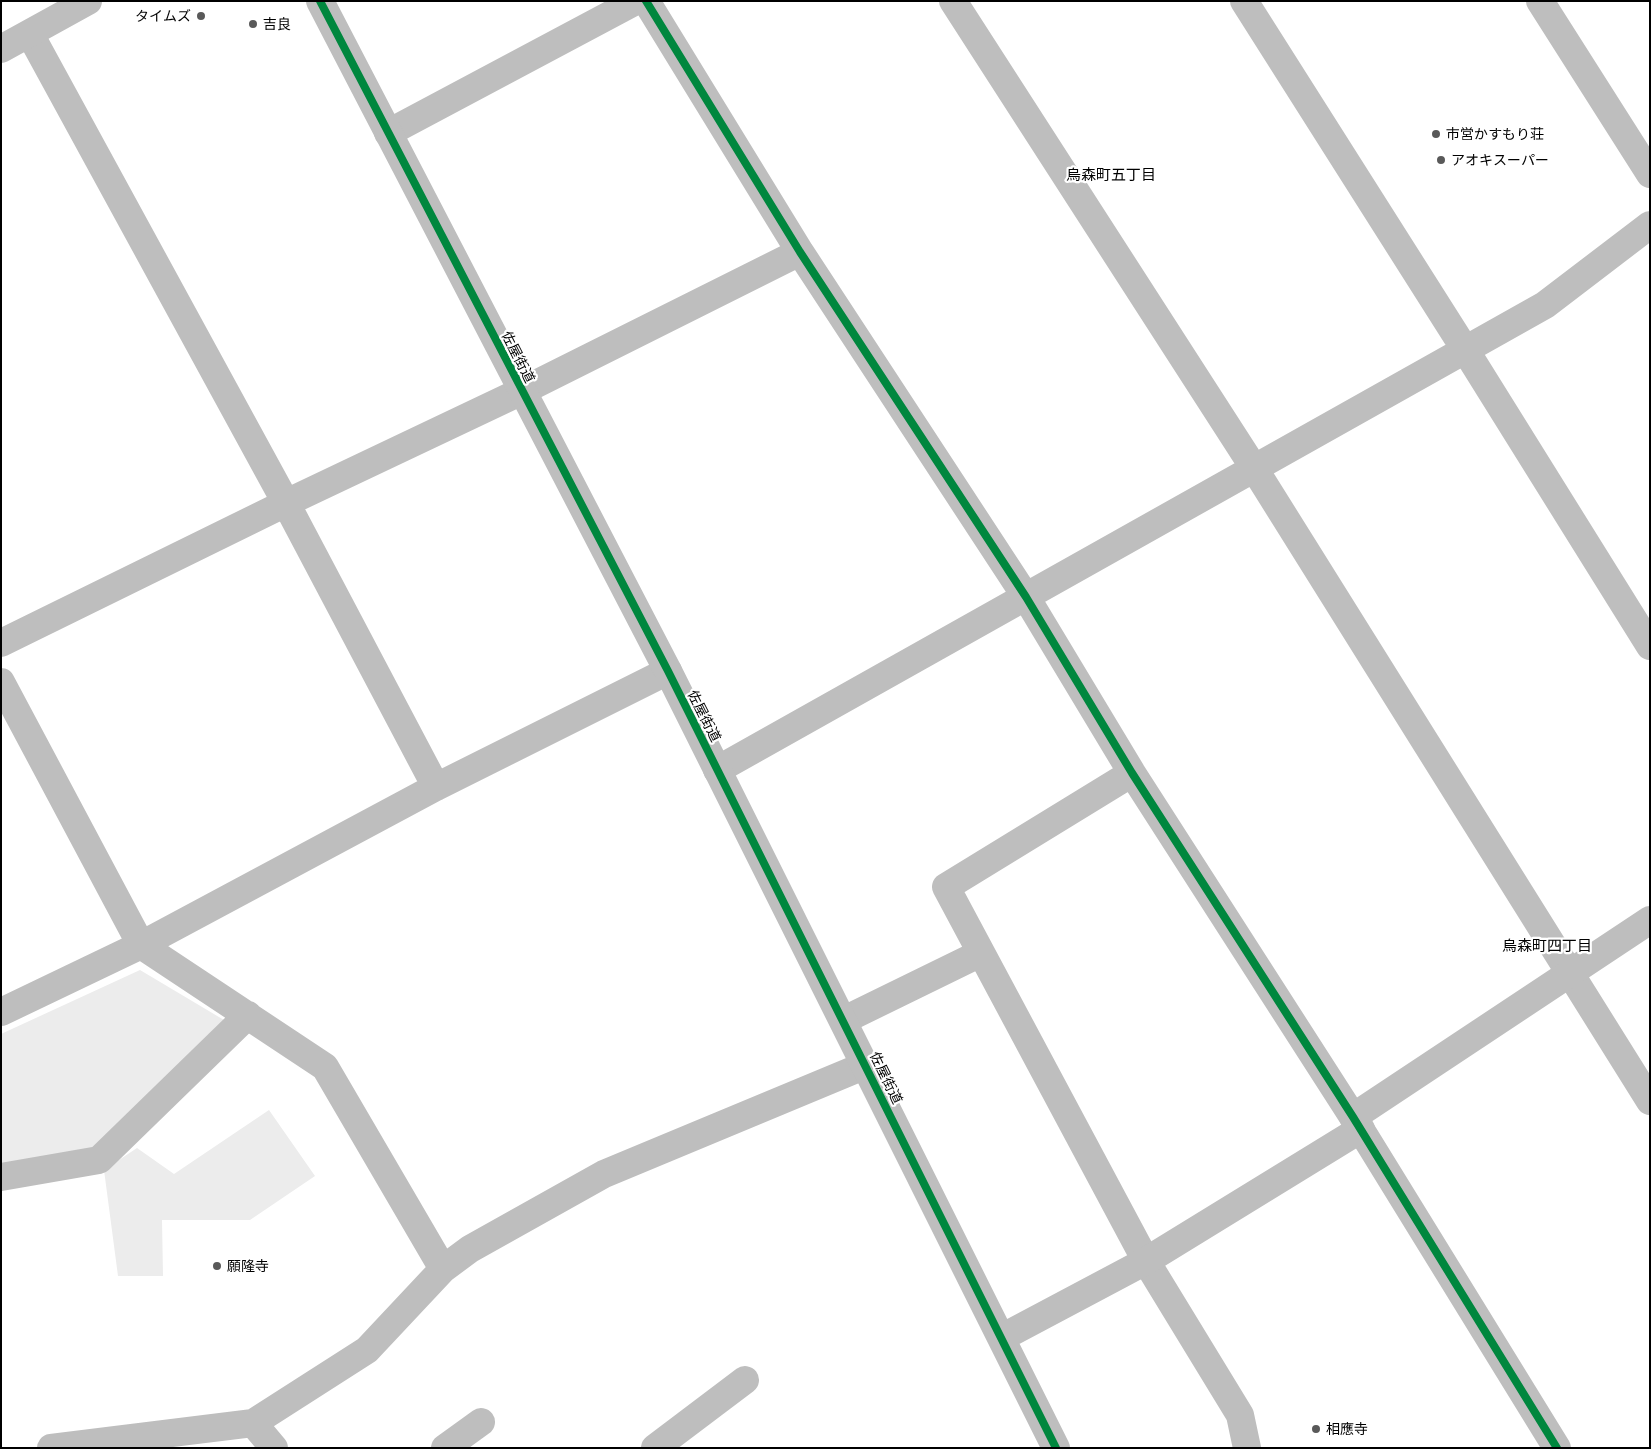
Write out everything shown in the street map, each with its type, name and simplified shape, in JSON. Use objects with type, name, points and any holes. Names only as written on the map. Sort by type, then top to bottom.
[{"type":"street","points":[[1,49],[88,1]]},
{"type":"street","name":"佐屋街道","points":[[320,1],[668,672],[844,1020],[1056,1448]]},
{"type":"street","points":[[388,133],[636,1]]},
{"type":"street","points":[[646,1],[800,252],[1026,597],[1132,773],[1357,1123],[1557,1448]]},
{"type":"street","points":[[953,1],[1254,468],[1650,1101]]},
{"type":"street","points":[[1244,1],[1650,646]]},
{"type":"street","points":[[1540,1],[1650,174]]},
{"type":"street","points":[[30,34],[286,503],[436,788]]},
{"type":"street","points":[[717,770],[1545,305],[1650,226]]},
{"type":"street","points":[[1,643],[286,503],[522,391],[800,252]]},
{"type":"street","points":[[1,1012],[141,945],[436,788],[668,672]]},
{"type":"street","points":[[1,682],[141,945],[325,1067],[444,1269]]},
{"type":"street","points":[[1132,773],[946,887],[1146,1261],[1240,1415],[1247,1448]]},
{"type":"street","points":[[1001,1338],[1146,1261],[1357,1123],[1569,974],[1650,920]]},
{"type":"street","points":[[844,1020],[981,953]]},
{"type":"street","points":[[1,1178],[99,1160],[248,1016]]},
{"type":"street","points":[[67,1447],[254,1423],[367,1350],[444,1269],[470,1249],[604,1174],[866,1065]]},
{"type":"street","points":[[655,1448],[745,1380]]},
{"type":"street","points":[[445,1448],[481,1422]]},
{"type":"street","points":[[254,1423],[274,1448]]},
{"type":"shaded area","points":[[140,970],[229,1023],[91,1150],[1,1167],[1,1034]]},
{"type":"shaded area","points":[[269,1110],[315,1176],[250,1220],[162,1220],[163,1276],[118,1276],[104,1170],[137,1148],[174,1174]]},
{"type":"cycle path","points":[[320,1],[668,671],[1056,1448]]},
{"type":"cycle path","points":[[646,1],[800,252],[1026,597],[1132,773],[1353,1117],[1557,1448]]},
{"type":"place","name":"タイムズ","points":[[201,16]]},
{"type":"place","name":"吉良","points":[[253,24]]},
{"type":"place","name":"市営かすもり荘","points":[[1436,134]]},
{"type":"place","name":"アオキスーパー","points":[[1441,160]]},
{"type":"place","name":"願隆寺","points":[[217,1266]]},
{"type":"place","name":"相應寺","points":[[1316,1429]]},
{"type":"district","name":"烏森町五丁目","points":[[1111,175]]},
{"type":"district","name":"烏森町四丁目","points":[[1547,946]]}]
